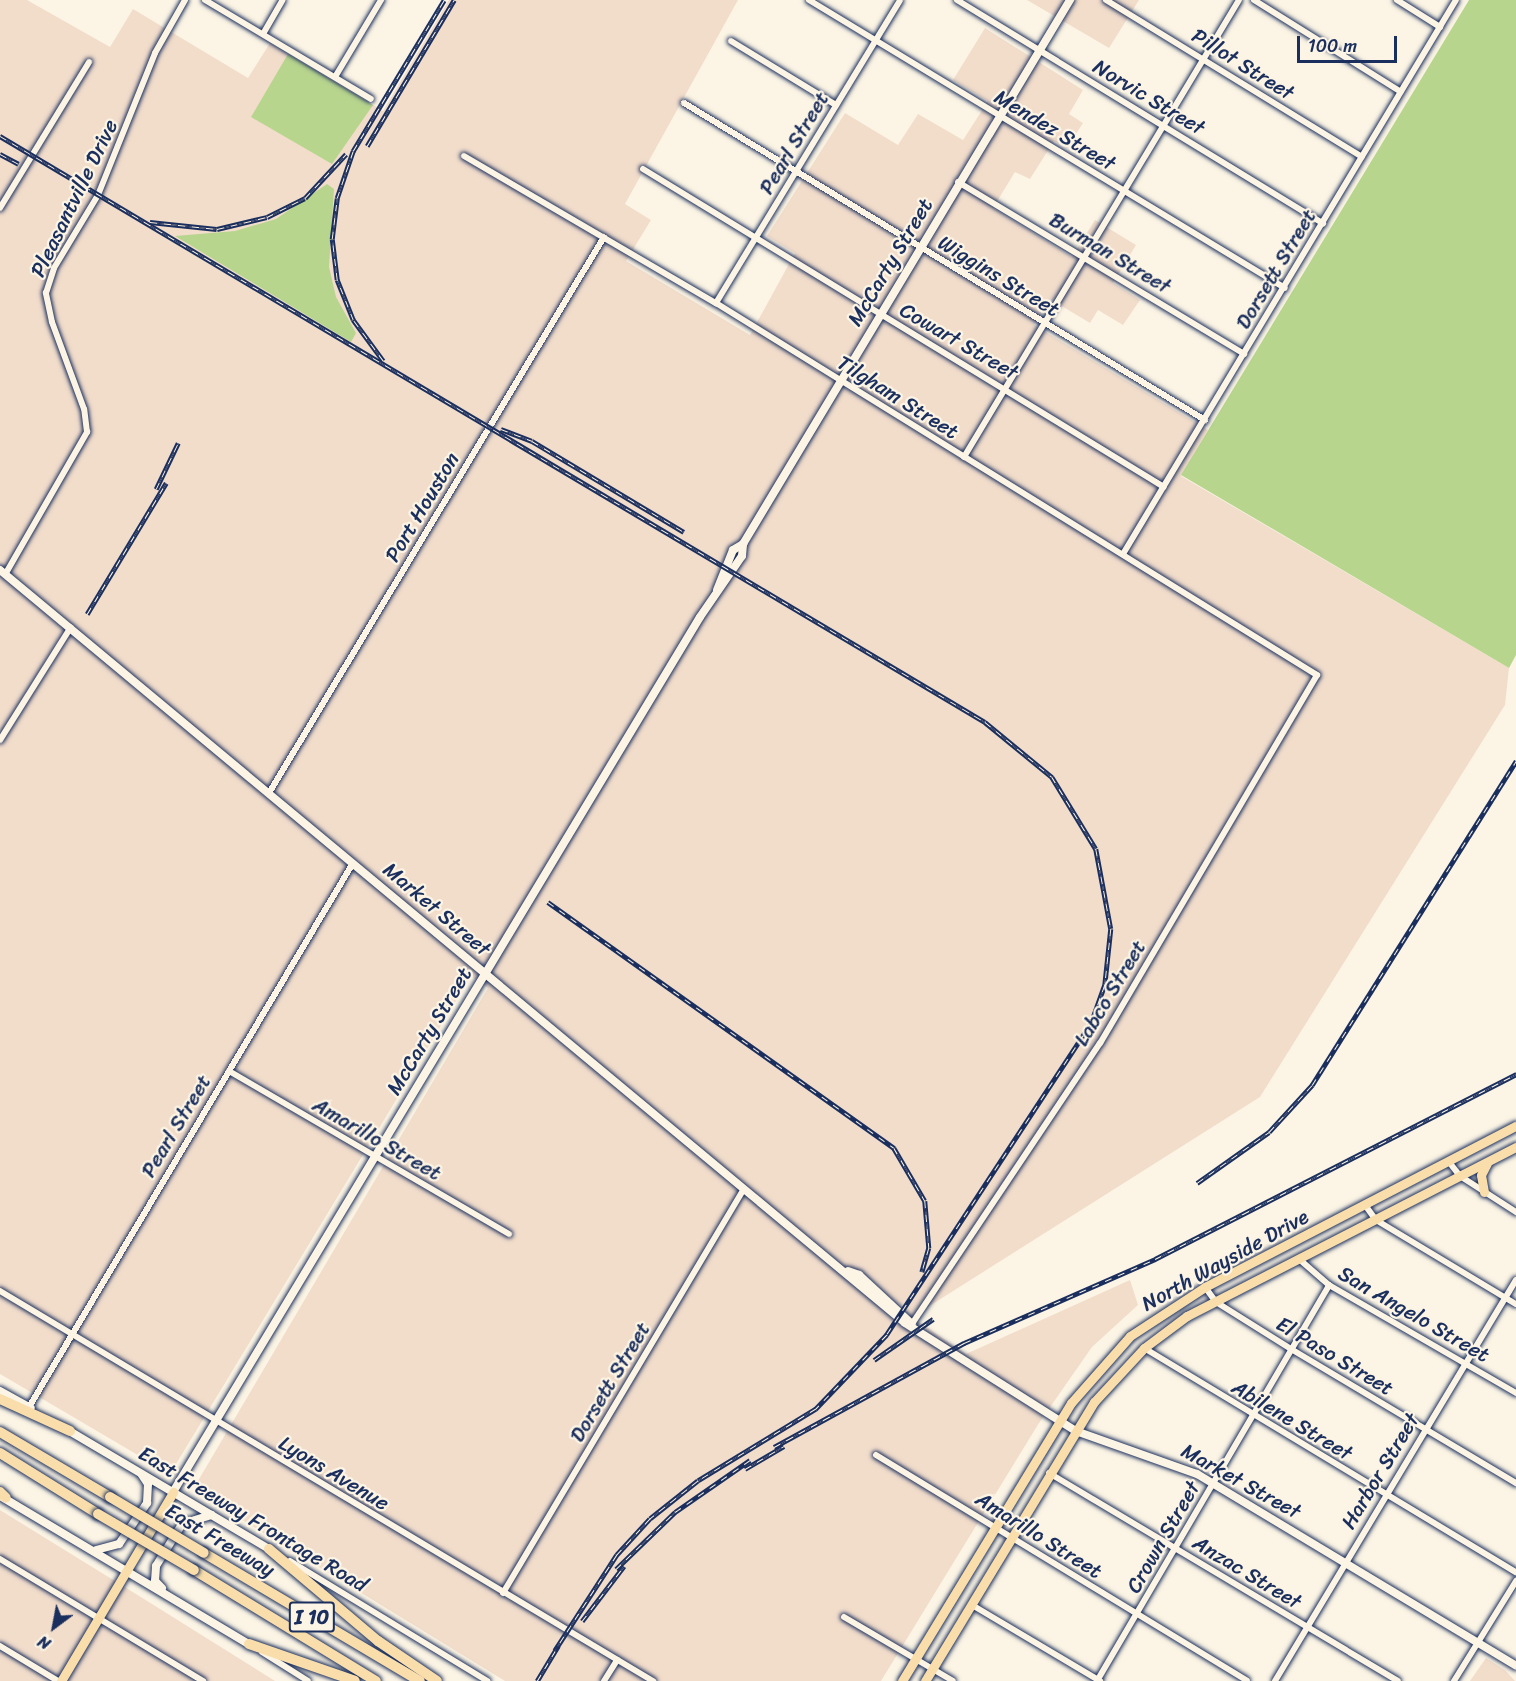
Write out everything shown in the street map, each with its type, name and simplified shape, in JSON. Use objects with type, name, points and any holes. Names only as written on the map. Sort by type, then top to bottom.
[{"type":"highway","points":[[0,1399],[70,1431]]},
{"type":"highway","name":"East Freeway","points":[[0,1432],[420,1681]]},
{"type":"highway","name":"East Freeway","points":[[0,1453],[376,1681]]},
{"type":"highway","points":[[269,1549],[384,1646],[437,1681]]},
{"type":"highway","points":[[249,1644],[355,1681]]},
{"type":"main road","name":"McCarty Street","points":[[173,1492],[717,590],[733,550],[743,544],[879,313],[1070,0]]},
{"type":"main road","name":"Market Street","points":[[0,562],[3,572],[744,1189],[848,1271],[859,1275],[912,1324],[1059,1422],[1076,1431],[1178,1465],[1214,1484],[1480,1640],[1516,1665]]},
{"type":"main road","name":"North Wayside Drive","points":[[902,1681],[1059,1422],[1130,1335],[1205,1287],[1516,1126]]},
{"type":"main road","name":"North Wayside Drive","points":[[925,1681],[1076,1431],[1144,1348],[1216,1302],[1516,1147]]},
{"type":"main road","points":[[1484,1192],[1481,1174],[1489,1161]]},
{"type":"main road","name":"East Freeway Frontage Road","points":[[0,1391],[269,1549]]},
{"type":"main road","points":[[96,1550],[118,1544],[147,1503],[148,1484],[138,1470]]},
{"type":"main road","points":[[59,1681],[173,1492]]},
{"type":"main road","points":[[2,1495],[249,1644]]},
{"type":"main road","points":[[167,1594],[155,1581],[156,1566],[182,1524],[213,1515]]},
{"type":"street","name":"Pleasantville Drive","points":[[3,572],[87,432],[82,404],[52,322],[46,293],[54,268],[98,195],[156,51],[185,0]]},
{"type":"street","points":[[205,0],[371,99]]},
{"type":"street","points":[[263,34],[283,0]]},
{"type":"street","points":[[335,77],[381,0]]},
{"type":"street","name":"Mendez Street","points":[[809,0],[1285,288]]},
{"type":"street","name":"Pearl Street","points":[[716,303],[900,0]]},
{"type":"street","name":"Norvic Street","points":[[957,0],[1323,223]]},
{"type":"street","name":"Pillot Street","points":[[1106,0],[1362,157]]},
{"type":"street","points":[[964,457],[1239,0]]},
{"type":"street","points":[[1254,0],[1401,92]]},
{"type":"street","points":[[1397,0],[1440,27]]},
{"type":"street","name":"Dorsett Street","points":[[1123,554],[1285,288],[1456,0]]},
{"type":"street","points":[[731,41],[836,105]]},
{"type":"street","points":[[0,208],[89,62]]},
{"type":"street","name":"Wiggins Street","points":[[684,103],[1205,420]]},
{"type":"street","name":"Tilgham Street","points":[[464,156],[716,303],[1313,671]]},
{"type":"street","name":"Cowart Street","points":[[643,169],[879,313],[1006,387],[1164,486]]},
{"type":"street","name":"Burman Street","points":[[958,182],[1244,354]]},
{"type":"street","name":"Port Houston","points":[[269,793],[604,237]]},
{"type":"street","points":[[0,740],[71,627]]},
{"type":"street","name":"Labco Street","points":[[912,1324],[1100,1043],[1314,687],[1313,671]]},
{"type":"street","name":"Pearl Street","points":[[29,1407],[353,863]]},
{"type":"street","name":"Amarillo Street","points":[[229,1071],[374,1158],[509,1234]]},
{"type":"street","points":[[1449,1162],[1460,1176],[1516,1212]]},
{"type":"street","name":"Dorsett Street","points":[[503,1593],[744,1189]]},
{"type":"street","points":[[1365,1205],[1376,1220],[1516,1304]]},
{"type":"street","name":"San Angelo Street","points":[[1299,1260],[1329,1285],[1516,1393]]},
{"type":"street","name":"Harbor Street","points":[[1275,1681],[1516,1280]]},
{"type":"street","name":"Crown Street","points":[[1098,1680],[1254,1417],[1329,1285]]},
{"type":"street","name":"El Paso Street","points":[[1205,1287],[1216,1302],[1516,1483]]},
{"type":"street","name":"Lyons Avenue","points":[[0,1291],[653,1681]]},
{"type":"street","name":"Abilene Street","points":[[1144,1348],[1254,1417],[1516,1572]]},
{"type":"street","name":"Amarillo Street","points":[[876,1455],[1247,1681]]},
{"type":"street","name":"Anzac Street","points":[[1049,1473],[1398,1681]]},
{"type":"street","name":"East Freeway Frontage Road","points":[[269,1549],[487,1681]]},
{"type":"street","points":[[0,1559],[203,1681]]},
{"type":"street","points":[[1454,1681],[1516,1581]]},
{"type":"street","points":[[972,1605],[1098,1680]]},
{"type":"street","points":[[844,1617],[953,1681]]},
{"type":"street","points":[[249,1644],[308,1681]]},
{"type":"street","points":[[0,1646],[59,1681]]},
{"type":"street","points":[[604,1681],[617,1660]]},
{"type":"shaded area","points":[[0,0],[27,0],[110,47],[133,9],[248,78],[270,43],[383,111],[449,0],[738,0],[625,204],[651,220],[626,261],[750,335],[795,253],[767,236],[845,113],[898,145],[918,114],[963,140],[988,101],[953,80],[985,28],[1083,90],[1069,114],[1083,123],[1067,148],[1054,141],[1030,179],[1015,172],[993,208],[1072,257],[1095,220],[1136,245],[1113,283],[1140,300],[1123,325],[1098,310],[1090,323],[1050,299],[1034,325],[1208,430],[1181,476],[1509,668],[1505,705],[1260,1097],[912,1317],[966,1354],[1130,1280],[1138,1305],[1092,1347],[1039,1423],[881,1681],[505,1681],[198,1493],[195,1486],[488,988],[471,976],[170,1474],[0,1374]]},
{"type":"shaded area","points":[[1027,0],[1139,0],[1109,48]]},
{"type":"shaded area","points":[[0,1510],[136,1594],[275,1681],[0,1681]]},
{"type":"shaded area","points":[[1486,1658],[1505,1670],[1515,1681],[1470,1681]]},
{"type":"green space","points":[[1469,0],[1516,0],[1516,655],[1509,668],[1181,475]]},
{"type":"green space","points":[[288,54],[373,105],[332,164],[251,117]]},
{"type":"green space","points":[[327,184],[334,189],[329,267],[336,297],[356,333],[351,342],[175,236],[235,231],[276,219]]},
{"type":"railway","points":[[383,361],[353,320],[337,280],[332,239],[337,198],[353,151],[444,0]]},
{"type":"railway","points":[[367,146],[454,0]]},
{"type":"railway","points":[[0,136],[985,722],[1052,777],[1096,849],[1111,929],[1105,985],[1091,1024],[887,1335],[816,1409],[698,1481],[650,1519],[617,1555],[555,1651]]},
{"type":"railway","points":[[0,154],[19,164]]},
{"type":"railway","points":[[150,222],[217,229],[267,217],[305,198],[346,154]]},
{"type":"railway","points":[[501,429],[532,441],[684,532]]},
{"type":"railway","points":[[156,489],[178,443]]},
{"type":"railway","points":[[87,614],[166,483]]},
{"type":"railway","points":[[1197,1183],[1269,1132],[1312,1085],[1516,761]]},
{"type":"railway","points":[[548,902],[894,1148],[925,1201],[929,1248],[922,1272]]},
{"type":"railway","points":[[774,1447],[964,1343],[1155,1259],[1516,1074]]},
{"type":"railway","points":[[874,1360],[933,1319]]},
{"type":"railway","points":[[745,1469],[784,1446]]},
{"type":"railway","points":[[616,1569],[675,1512],[750,1460]]},
{"type":"railway","points":[[582,1621],[624,1566]]},
{"type":"railway","points":[[537,1681],[558,1646]]}]
